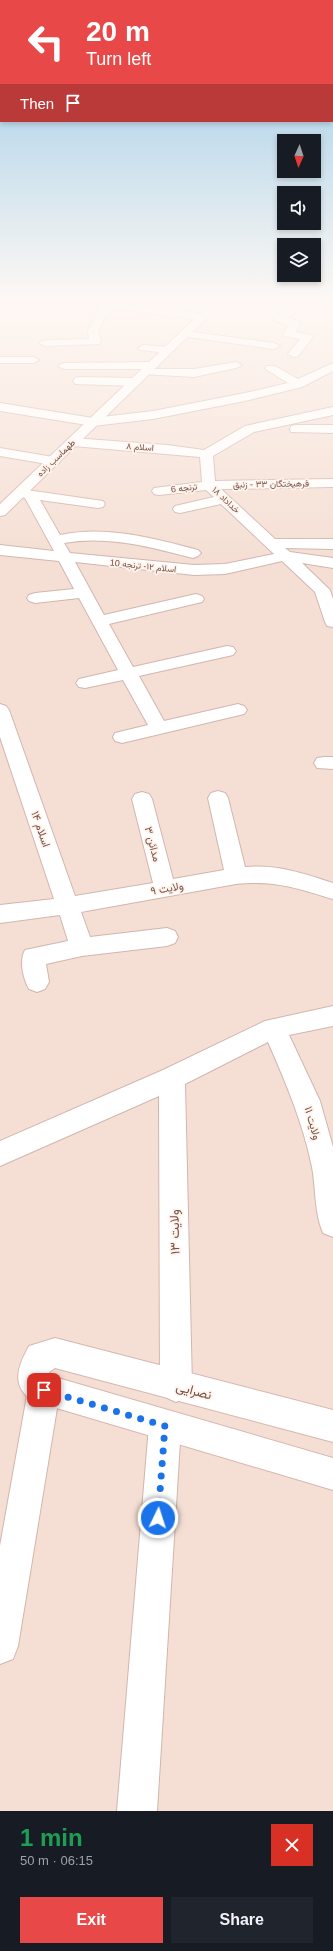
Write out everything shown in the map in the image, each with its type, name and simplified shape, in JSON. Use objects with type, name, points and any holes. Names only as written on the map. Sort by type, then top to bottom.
[{"type":"street","name":"طهماسب زاده","points":[[2,507],[25,494],[53,461],[129,389]]},
{"type":"street","points":[[233,389],[245,397]]},
{"type":"street","points":[[3,411],[93,422],[153,415],[245,397],[278,389]]},
{"type":"street","points":[[281,389],[291,396]]},
{"type":"street","points":[[216,403],[227,412]]},
{"type":"street","points":[[206,454],[250,429],[333,411]]},
{"type":"street","points":[[153,415],[166,424]]},
{"type":"street","points":[[238,420],[250,429],[333,429]]},
{"type":"street","name":"اسلام ۸","points":[[73,442],[168,449],[206,454]]},
{"type":"street","points":[[0,452],[53,461]]},
{"type":"street","name":"خداداد ۱۸","points":[[206,454],[209,484],[286,556],[327,590],[333,622]]},
{"type":"street","name":"فرهیختگان ۳۳ - زنبق","points":[[209,484],[333,483]]},
{"type":"street","name":"ترنجه 6","points":[[160,491],[209,484]]},
{"type":"street","points":[[25,494],[98,504]]},
{"type":"street","points":[[25,494],[55,540],[159,728]]},
{"type":"street","points":[[180,509],[224,499]]},
{"type":"street","points":[[55,540],[85,535],[150,542],[194,553]]},
{"type":"street","points":[[272,543],[333,544]]},
{"type":"street","name":"اسلام ۱۲- ترنجه 10","points":[[0,550],[194,570],[225,569],[286,556]]},
{"type":"street","points":[[286,556],[333,563]]},
{"type":"street","points":[[35,598],[84,593]]},
{"type":"street","points":[[99,621],[196,599]]},
{"type":"street","points":[[85,683],[227,651]]},
{"type":"street","name":"اسلام ۱۴","points":[[0,710],[82,948]]},
{"type":"street","points":[[122,737],[238,710]]},
{"type":"street","points":[[218,798],[236,876]]},
{"type":"street","name":"مدائن ۳","points":[[142,799],[165,888]]},
{"type":"street","name":"ولایت ۹","points":[[0,914],[67,906],[236,876],[265,874],[275,875],[333,891]]},
{"type":"street","points":[[37,982],[32,957],[82,948],[167,937]]},
{"type":"street","points":[[0,1154],[172,1078],[274,1028],[333,1016]]},
{"type":"street","name":"ولایت ۱۱","points":[[274,1028],[307,1101],[326,1166],[333,1223]]},
{"type":"street","name":"ولایت ۱۳","points":[[172,1078],[176,1386]]},
{"type":"street","name":"نصرایی","points":[[44,1390],[35,1384],[33,1370],[40,1357],[55,1353],[333,1426]]},
{"type":"street","points":[[0,1646],[44,1390],[333,1474]]},
{"type":"street","points":[[137,1811],[165,1426]]},
{"type":"shaded area","points":[[0,389],[333,389],[333,1811],[0,1811]]},
{"type":"route","points":[[44,1390],[165,1426],[158,1518]]}]
